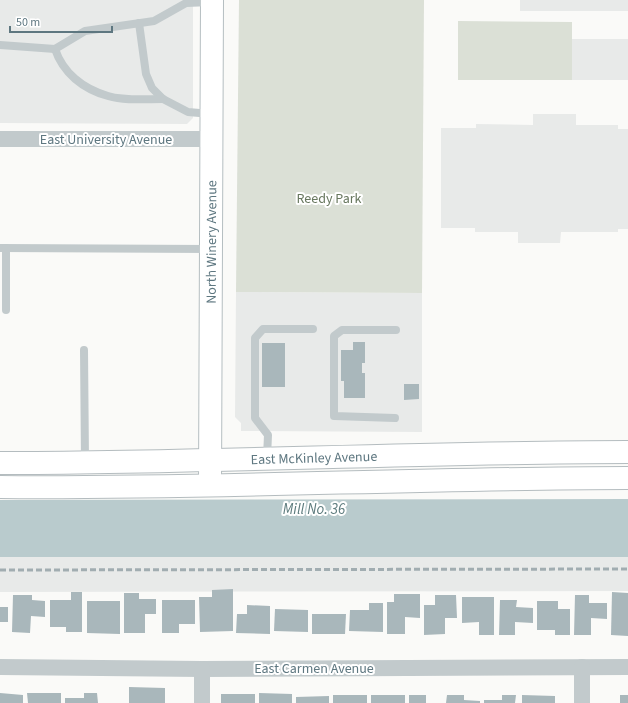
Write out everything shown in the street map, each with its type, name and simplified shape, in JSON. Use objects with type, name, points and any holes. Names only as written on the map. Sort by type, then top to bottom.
[{"type":"main road","name":"North Winery Avenue","points":[[210,485],[212,1]]},
{"type":"main road","name":"East McKinley Avenue","points":[[0,463],[267,459],[552,452],[628,452]]},
{"type":"main road","points":[[526,478],[589,465],[628,465]]},
{"type":"main road","name":"East McKinley Avenue","points":[[0,487],[210,485],[526,478],[628,478]]},
{"type":"street","name":"East University Avenue","points":[[0,139],[212,139]]},
{"type":"street","name":"East Carmen Avenue","points":[[0,667],[202,669],[628,667]]},
{"type":"street","points":[[582,667],[582,703]]},
{"type":"street","points":[[202,669],[202,703]]},
{"type":"lane","points":[[0,45],[55,48],[85,31],[154,21],[186,3],[212,1]]},
{"type":"lane","points":[[139,23],[146,74],[152,88],[163,99],[188,112],[212,114]]},
{"type":"lane","points":[[55,48],[62,66],[84,86],[114,97],[163,99]]},
{"type":"lane","points":[[6,310],[3,248],[211,249]]},
{"type":"lane","points":[[267,459],[268,435],[255,418],[255,338],[263,329],[313,329]]},
{"type":"lane","points":[[395,418],[334,416],[334,336],[342,330],[396,330]]},
{"type":"lane","points":[[84,350],[85,462]]},
{"type":"shaded area","points":[[0,0],[193,0],[193,118],[187,124],[0,123]]},
{"type":"shaded area","points":[[520,0],[628,0],[628,11],[520,11]]},
{"type":"shaded area","points":[[572,39],[628,39],[628,80],[572,80]]},
{"type":"shaded area","points":[[533,114],[576,114],[576,125],[618,125],[618,129],[628,129],[628,229],[618,229],[618,232],[561,232],[560,243],[518,243],[518,232],[475,232],[475,228],[441,228],[441,128],[476,128],[476,124],[533,125]]},
{"type":"shaded area","points":[[236,292],[422,293],[422,432],[241,431],[241,423],[235,417]]},
{"type":"shaded area","points":[[0,557],[628,557],[628,591],[0,592]]},
{"type":"green space","name":"Reedy Park","points":[[239,0],[424,0],[422,293],[236,292]]},
{"type":"green space","points":[[458,21],[572,22],[572,80],[458,80]]},
{"type":"water","name":"Mill No. 36","points":[[628,499],[628,557],[0,557],[0,500]]},
{"type":"building","points":[[353,342],[365,342],[365,363],[362,363],[362,373],[365,373],[365,398],[344,398],[344,381],[341,381],[341,350],[353,350]]},
{"type":"building","points":[[262,343],[285,343],[285,387],[262,387]]},
{"type":"building","points":[[404,384],[419,384],[419,399],[404,400]]},
{"type":"building","points":[[233,589],[233,631],[200,632],[199,597],[212,597],[212,590]]},
{"type":"building","points":[[71,592],[82,592],[82,632],[66,632],[66,627],[50,627],[50,600],[71,600]]},
{"type":"building","points":[[612,592],[628,593],[628,636],[611,635]]},
{"type":"building","points":[[124,593],[139,593],[139,599],[156,599],[156,614],[145,614],[145,633],[124,633]]},
{"type":"building","points":[[394,594],[420,594],[420,618],[405,617],[405,634],[387,634],[387,602],[394,602]]},
{"type":"building","points":[[13,595],[32,595],[32,600],[45,601],[45,617],[31,616],[30,633],[12,632]]},
{"type":"building","points":[[435,595],[456,595],[457,618],[445,618],[445,634],[424,635],[424,605],[435,605]]},
{"type":"building","points":[[575,595],[589,595],[589,603],[607,603],[607,619],[591,618],[591,635],[574,635]]},
{"type":"building","points":[[462,597],[494,597],[494,635],[479,635],[479,622],[462,623]]},
{"type":"building","points":[[162,600],[195,600],[195,624],[179,624],[179,633],[162,633]]},
{"type":"building","points":[[500,600],[517,600],[516,607],[533,608],[533,623],[515,622],[515,635],[499,635]]},
{"type":"building","points":[[87,601],[120,601],[120,634],[87,633]]},
{"type":"building","points":[[537,601],[558,601],[558,609],[570,609],[570,635],[555,635],[555,630],[537,630]]},
{"type":"building","points":[[369,603],[383,603],[383,632],[349,631],[350,610],[369,610]]},
{"type":"building","points":[[247,605],[270,606],[270,634],[236,633],[237,614],[247,614]]},
{"type":"building","points":[[0,607],[8,607],[8,622],[0,622]]},
{"type":"building","points":[[275,609],[308,610],[308,632],[274,631]]},
{"type":"building","points":[[312,614],[346,614],[345,634],[312,634]]},
{"type":"building","points":[[129,687],[165,688],[165,703],[129,703]]},
{"type":"building","points":[[0,693],[23,695],[23,703],[0,703]]},
{"type":"building","points":[[27,693],[61,693],[61,703],[28,703]]},
{"type":"building","points":[[84,693],[97,693],[98,703],[65,703],[65,698],[84,698]]},
{"type":"building","points":[[259,693],[292,694],[292,703],[259,703]]},
{"type":"building","points":[[221,694],[255,694],[255,703],[221,703]]},
{"type":"building","points":[[333,695],[367,695],[367,703],[333,703]]},
{"type":"building","points":[[371,695],[405,695],[405,703],[371,703]]},
{"type":"building","points":[[409,695],[426,695],[426,703],[409,703]]},
{"type":"building","points":[[447,695],[464,695],[464,700],[480,701],[480,703],[446,703]]},
{"type":"building","points":[[502,695],[516,695],[515,703],[484,703],[484,700],[502,700]]},
{"type":"building","points":[[522,695],[555,696],[555,703],[522,703]]},
{"type":"building","points":[[620,695],[628,695],[628,703],[620,703]]},
{"type":"building","points":[[329,696],[329,703],[296,703],[296,697]]},
{"type":"railway","points":[[0,570],[628,569]]}]
